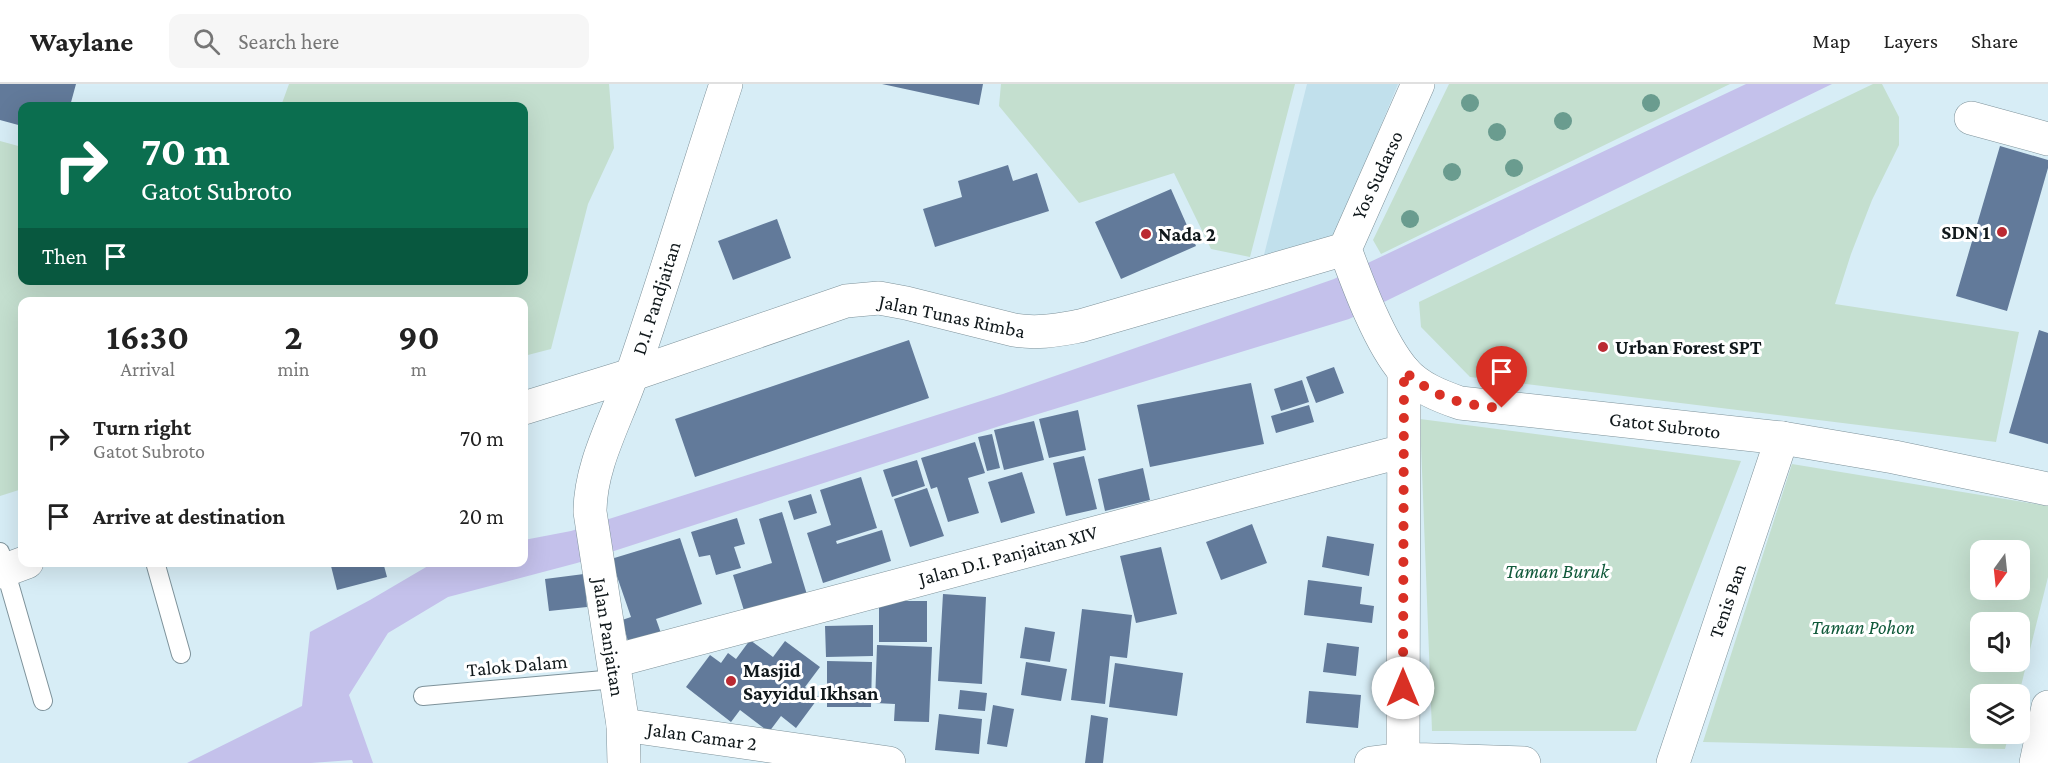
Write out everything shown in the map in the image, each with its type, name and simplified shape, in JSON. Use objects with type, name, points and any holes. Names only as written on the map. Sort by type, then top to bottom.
[{"type":"street","name":"D.I. Pandjaitan","points":[[590,512],[590,496],[594,477],[632,375],[726,84]]},
{"type":"street","name":"Yos Sudarso","points":[[1348,258],[1418,84]]},
{"type":"street","points":[[1971,118],[2048,140]]},
{"type":"street","name":"Jalan Tunas Rimba","points":[[528,407],[632,375],[846,301],[879,298],[1035,333],[1080,326],[1348,258]]},
{"type":"street","name":"Gatot Subroto","points":[[1348,258],[1376,325],[1404,371],[1436,395],[1460,403],[1782,438],[1894,457],[2048,489]]},
{"type":"street","points":[[1403,761],[1404,371]]},
{"type":"street","name":"Tenis Ban","points":[[1672,763],[1782,438]]},
{"type":"street","name":"Jalan D.I. Panjaitan XIV","points":[[615,670],[1403,451]]},
{"type":"street","name":"Jalan Panjaitan","points":[[590,512],[623,725],[624,763]]},
{"type":"street","points":[[2036,763],[2048,707]]},
{"type":"street","name":"Jalan Camar 2","points":[[623,725],[889,763]]},
{"type":"street","points":[[1371,763],[1403,761],[1524,763]]},
{"type":"lane","points":[[8,564],[43,701]]},
{"type":"lane","points":[[156,567],[181,654]]},
{"type":"lane","name":"Talok Dalam","points":[[423,696],[615,670]]},
{"type":"shaded area","points":[[1307,84],[1398,84],[1331,246],[1262,263]]},
{"type":"green space","points":[[289,84],[609,84],[614,148],[588,204],[551,349],[528,355],[528,297],[18,297],[18,490],[0,496],[0,141],[18,146],[18,285],[528,285],[528,102],[282,102]]},
{"type":"green space","points":[[1001,84],[1295,84],[1250,257],[1211,249],[1174,173],[1079,203],[999,106]]},
{"type":"green space","points":[[1449,84],[1730,84],[1381,254],[1373,240]]},
{"type":"green space","points":[[1873,84],[1882,84],[1899,117],[1899,145],[1872,200],[1835,304],[2019,332],[1996,442],[1470,377],[1421,327],[1419,302]]},
{"type":"green space","name":"Taman Buruk","points":[[1420,419],[1741,461],[1636,731],[1432,731]]},
{"type":"green space","name":"Taman Pohon","points":[[1792,464],[2048,506],[2048,577],[2030,650],[2030,612],[1970,612],[1970,672],[2024,672],[2021,684],[1970,684],[1970,744],[2006,744],[2005,749],[1703,742]]},
{"type":"water","points":[[1746,84],[1832,84],[1349,319],[1012,422],[577,563],[448,597],[388,633],[349,695],[373,763],[353,763],[352,760],[311,763],[187,763],[302,706],[310,632],[426,567],[528,567],[528,539],[571,531],[1003,394],[1334,279]]},
{"type":"building","points":[[0,84],[76,84],[71,102],[18,102],[18,125],[0,120]]},
{"type":"building","points":[[882,84],[983,84],[979,105]]},
{"type":"building","name":"SDN 1","points":[[2000,146],[2048,160],[2048,168],[2007,311],[1956,296]]},
{"type":"building","points":[[1008,165],[1013,181],[1037,173],[1049,211],[935,247],[923,209],[962,197],[958,181]]},
{"type":"building","name":"Nada 2","points":[[1171,189],[1196,246],[1121,279],[1095,222]]},
{"type":"building","points":[[777,219],[791,258],[733,280],[718,241]]},
{"type":"building","points":[[2039,330],[2048,333],[2048,444],[2009,433]]},
{"type":"building","points":[[909,340],[929,398],[695,477],[675,419]]},
{"type":"building","points":[[1334,367],[1344,393],[1316,403],[1306,377]]},
{"type":"building","points":[[1302,380],[1309,402],[1281,411],[1274,389]]},
{"type":"building","points":[[1251,383],[1264,444],[1150,467],[1137,405]]},
{"type":"building","points":[[1309,405],[1314,422],[1276,433],[1271,416]]},
{"type":"building","points":[[1078,410],[1086,450],[1049,458],[1039,419]]},
{"type":"building","points":[[1034,421],[1044,460],[1004,470],[994,430]]},
{"type":"building","points":[[992,434],[1000,468],[987,471],[978,437]]},
{"type":"building","points":[[975,442],[985,473],[968,478],[979,513],[948,522],[937,487],[931,489],[921,458]]},
{"type":"building","points":[[1084,456],[1097,509],[1066,516],[1053,463]]},
{"type":"building","points":[[917,460],[925,486],[892,497],[883,470]]},
{"type":"building","points":[[1143,468],[1150,500],[1105,511],[1098,479]]},
{"type":"building","points":[[1022,472],[1035,513],[1001,523],[988,482]]},
{"type":"building","points":[[861,477],[877,528],[836,541],[837,544],[882,530],[891,561],[823,583],[807,533],[831,525],[820,490]]},
{"type":"building","points":[[927,488],[944,536],[910,547],[894,499]]},
{"type":"building","points":[[811,494],[817,513],[794,520],[788,501]]},
{"type":"building","points":[[782,512],[808,598],[746,617],[733,575],[772,563],[759,519]]},
{"type":"building","points":[[737,518],[745,544],[734,547],[741,568],[716,575],[710,555],[699,557],[691,532]]},
{"type":"building","points":[[1252,524],[1267,563],[1221,580],[1206,542]]},
{"type":"building","points":[[1327,536],[1374,544],[1369,576],[1322,567]]},
{"type":"building","points":[[680,538],[702,604],[656,619],[662,636],[629,645],[622,620],[631,617],[611,559]]},
{"type":"building","points":[[1161,547],[1177,614],[1136,623],[1120,556]]},
{"type":"building","points":[[331,567],[384,567],[387,577],[337,590]]},
{"type":"building","points":[[584,574],[587,607],[549,611],[545,579]]},
{"type":"building","points":[[1308,580],[1362,587],[1360,604],[1374,606],[1372,623],[1304,615]]},
{"type":"building","points":[[943,594],[986,597],[982,684],[938,681]]},
{"type":"building","points":[[879,601],[927,601],[927,642],[879,642]]},
{"type":"building","points":[[1082,609],[1132,615],[1127,658],[1110,656],[1105,704],[1071,700]]},
{"type":"building","points":[[873,625],[873,656],[826,657],[825,626]]},
{"type":"building","points":[[1025,627],[1055,632],[1050,662],[1020,658]]},
{"type":"building","points":[[750,640],[773,657],[785,641],[820,667],[805,687],[819,697],[796,728],[781,716],[769,732],[740,710],[731,722],[686,687],[710,655],[721,663],[728,653],[736,659]]},
{"type":"building","points":[[1327,643],[1359,647],[1356,676],[1323,672]]},
{"type":"building","points":[[877,645],[932,647],[929,722],[894,721],[895,704],[875,703]]},
{"type":"building","points":[[827,661],[872,662],[871,707],[827,707]]},
{"type":"building","points":[[1026,662],[1067,669],[1061,701],[1021,695]]},
{"type":"building","points":[[1115,663],[1183,673],[1177,716],[1109,707]]},
{"type":"building","points":[[960,690],[987,693],[985,711],[958,709]]},
{"type":"building","points":[[1309,691],[1361,695],[1358,728],[1306,723]]},
{"type":"building","points":[[993,705],[1014,709],[1007,747],[987,744]]},
{"type":"building","points":[[939,714],[982,719],[979,754],[935,750]]},
{"type":"building","points":[[1091,715],[1108,718],[1103,763],[1085,763]]},
{"type":"place","name":"SDN 1","points":[[2002,232]]},
{"type":"place","name":"Nada 2","points":[[1146,234]]},
{"type":"place","name":"Urban Forest SPT","points":[[1603,347]]},
{"type":"place","name":"Masjid Sayyidul Ikhsan","points":[[731,681]]},
{"type":"route","points":[[1403,688],[1404,371],[1436,395],[1460,403],[1502,408]]}]
